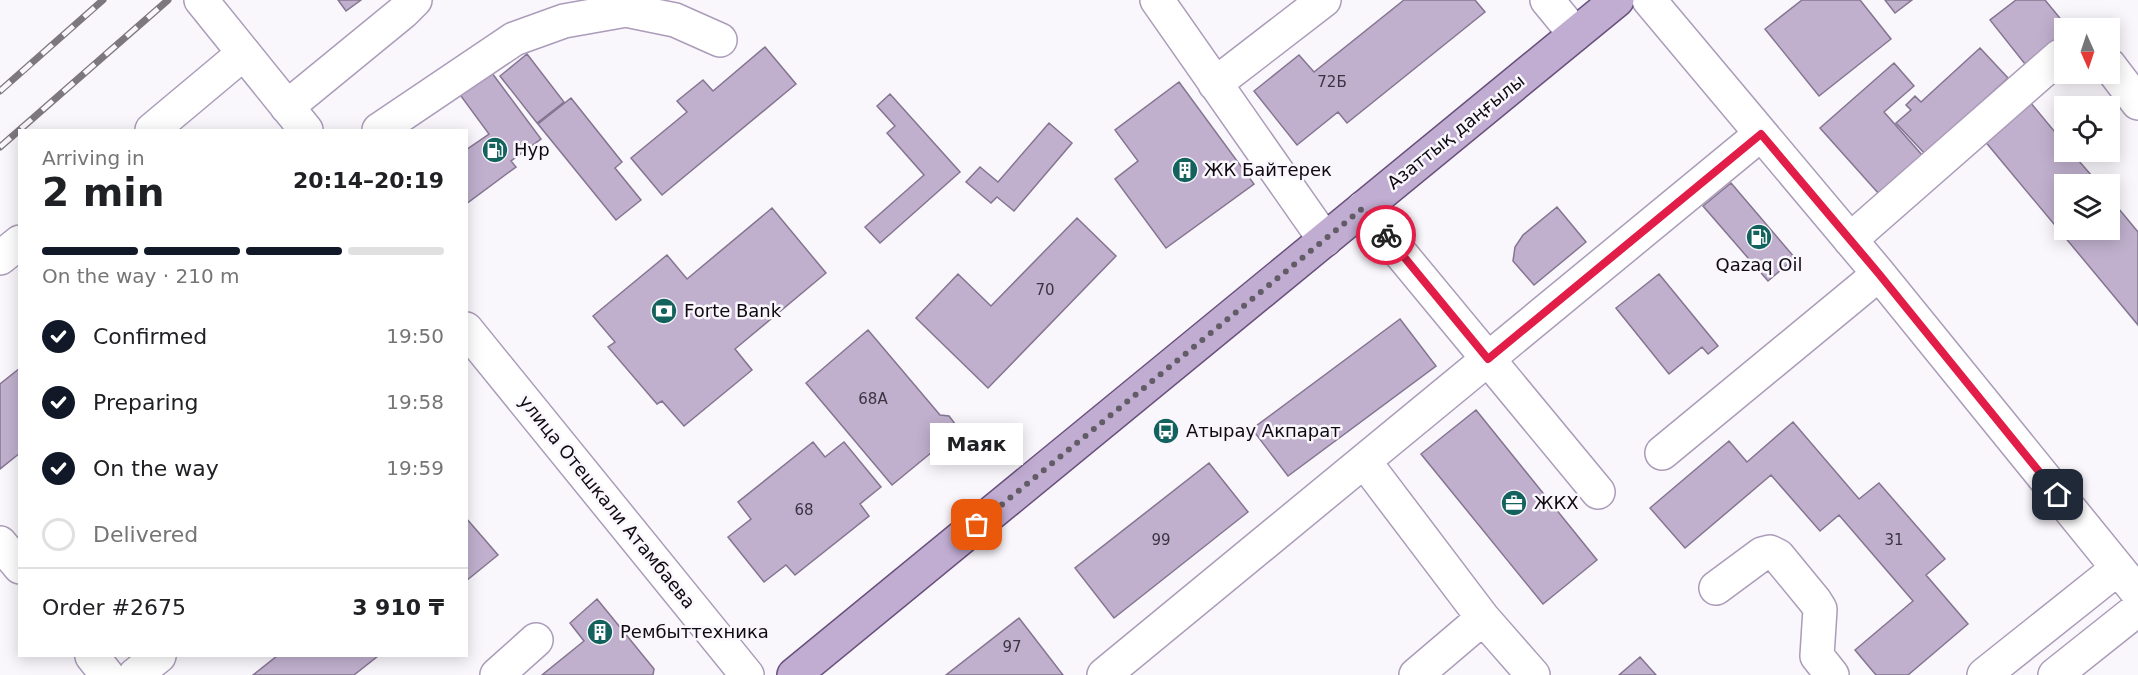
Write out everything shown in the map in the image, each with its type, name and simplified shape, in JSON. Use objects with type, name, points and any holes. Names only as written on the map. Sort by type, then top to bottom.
[{"type":"main road","name":"Азаттық даңғылы","points":[[794,675],[1617,0]]},
{"type":"street","points":[[201,0],[296,118],[415,0]]},
{"type":"street","points":[[1157,0],[1325,240]]},
{"type":"street","points":[[1215,84],[1324,0]]},
{"type":"street","points":[[1547,0],[1575,34]]},
{"type":"street","points":[[1649,0],[1879,274],[2128,581],[1984,675]]},
{"type":"street","points":[[380,129],[514,39],[564,21],[626,10],[675,20],[720,40]]},
{"type":"street","points":[[153,129],[244,53]]},
{"type":"street","points":[[1850,240],[2054,61]]},
{"type":"street","points":[[2120,79],[2138,103]]},
{"type":"street","points":[[1104,675],[1761,134]]},
{"type":"street","points":[[1363,208],[1599,492]]},
{"type":"street","points":[[0,258],[18,244]]},
{"type":"street","points":[[1662,453],[1879,274]]},
{"type":"street","name":"улица Отешкали Атамбаева","points":[[468,331],[747,675]]},
{"type":"street","points":[[1364,461],[1483,618],[1533,675]]},
{"type":"street","points":[[1716,588],[1762,554],[1770,552],[1778,556],[1820,609],[1817,656],[1832,675]]},
{"type":"street","points":[[2055,675],[2138,609]]},
{"type":"street","points":[[1416,675],[1483,618]]},
{"type":"street","points":[[497,675],[536,640]]},
{"type":"street","points":[[93,657],[107,675]]},
{"type":"street","points":[[135,675],[158,657]]},
{"type":"building","points":[[338,0],[361,0],[346,11]]},
{"type":"building","points":[[1404,0],[1475,0],[1485,12],[1347,123],[1338,112],[1297,145],[1254,91],[1299,55],[1314,72]]},
{"type":"building","points":[[1802,0],[1860,0],[1891,39],[1819,96],[1765,29]]},
{"type":"building","points":[[1885,0],[1912,0],[1895,13]]},
{"type":"building","points":[[2016,0],[2045,0],[2060,18],[2054,18],[2054,41],[2025,64],[1990,20]]},
{"type":"building","points":[[765,47],[796,84],[662,195],[631,158],[687,112],[677,101],[703,80],[713,91]]},
{"type":"building","points":[[1980,48],[2008,78],[1925,154],[1896,123],[1911,110],[1906,105],[1915,96],[1921,102]]},
{"type":"building","points":[[527,54],[564,102],[537,123],[500,76]]},
{"type":"building","points":[[1894,63],[1914,86],[1884,112],[1922,155],[1879,194],[1820,128]]},
{"type":"building","points":[[489,69],[541,139],[511,161],[516,167],[468,203],[468,149],[489,134],[458,92]]},
{"type":"building","name":"ЖК Байтерек","points":[[1179,82],[1254,184],[1166,248],[1115,179],[1138,161],[1115,130]]},
{"type":"building","points":[[890,94],[960,172],[880,243],[865,227],[924,175],[887,133],[895,126],[877,106]]},
{"type":"building","points":[[571,98],[622,162],[615,168],[641,200],[616,220],[538,124]]},
{"type":"building","points":[[2030,102],[2054,131],[2054,162],[2080,162],[2090,174],[2054,174],[2054,224],[1984,140]]},
{"type":"building","points":[[1049,123],[1072,143],[1014,211],[997,197],[991,203],[966,182],[980,167],[998,182]]},
{"type":"building","points":[[1731,183],[1795,258],[1768,281],[1703,206]]},
{"type":"building","points":[[1557,207],[1586,242],[1534,285],[1513,261],[1515,247],[1523,235]]},
{"type":"building","points":[[772,208],[826,273],[735,349],[752,370],[684,426],[662,401],[657,404],[608,347],[615,342],[593,316],[667,255],[687,279]]},
{"type":"building","points":[[2120,210],[2138,232],[2138,325],[2067,240],[2120,240]]},
{"type":"building","points":[[1077,218],[1116,256],[988,388],[916,318],[958,274],[991,306]]},
{"type":"building","points":[[1659,274],[1718,346],[1708,354],[1702,347],[1669,374],[1616,308]]},
{"type":"building","points":[[1400,319],[1436,366],[1288,476],[1252,429]]},
{"type":"building","points":[[868,330],[940,415],[949,416],[959,429],[957,441],[942,453],[937,448],[892,485],[806,383]]},
{"type":"building","points":[[18,370],[18,455],[0,469],[0,384]]},
{"type":"building","points":[[1476,410],[1597,560],[1543,604],[1421,454]]},
{"type":"building","points":[[1793,422],[1859,499],[1879,483],[1945,559],[1926,575],[1968,624],[1908,675],[1876,675],[1855,650],[1913,601],[1839,515],[1820,531],[1771,475],[1685,548],[1650,508],[1729,441],[1747,462]]},
{"type":"building","points":[[813,442],[825,457],[844,442],[881,487],[860,504],[869,516],[795,575],[786,565],[764,582],[728,537],[751,519],[738,502]]},
{"type":"building","points":[[1209,463],[1248,512],[1114,618],[1075,568]]},
{"type":"building","points":[[468,520],[498,555],[468,579]]},
{"type":"building","name":"Рембыттехника","points":[[597,599],[654,669],[653,675],[542,675],[584,641],[570,623]]},
{"type":"building","points":[[1019,618],[1063,675],[946,675]]},
{"type":"building","points":[[276,657],[377,657],[354,675],[253,675]]},
{"type":"building","points":[[1640,657],[1656,675],[1619,675]]},
{"type":"railway","points":[[0,91],[103,0]]},
{"type":"railway","points":[[21,129],[168,0]]},
{"type":"railway","points":[[0,147],[18,131]]},
{"type":"way so far","points":[[977,525],[1363,208],[1386,235]]},
{"type":"place","name":"Нур","points":[[495,150]]},
{"type":"place","name":"ЖК Байтерек","points":[[1185,170]]},
{"type":"place","name":"Qazaq Oil","points":[[1759,237]]},
{"type":"place","name":"Forte Bank","points":[[664,311]]},
{"type":"place","name":"Атырау Акпарат","points":[[1166,431]]},
{"type":"place","name":"ЖКХ","points":[[1514,503]]},
{"type":"place","name":"Маяк","points":[[977,525]]},
{"type":"place","name":"Рембыттехника","points":[[600,632]]},
{"type":"route","points":[[1386,235],[1488,359],[1761,134],[1879,274],[2058,495]]}]
